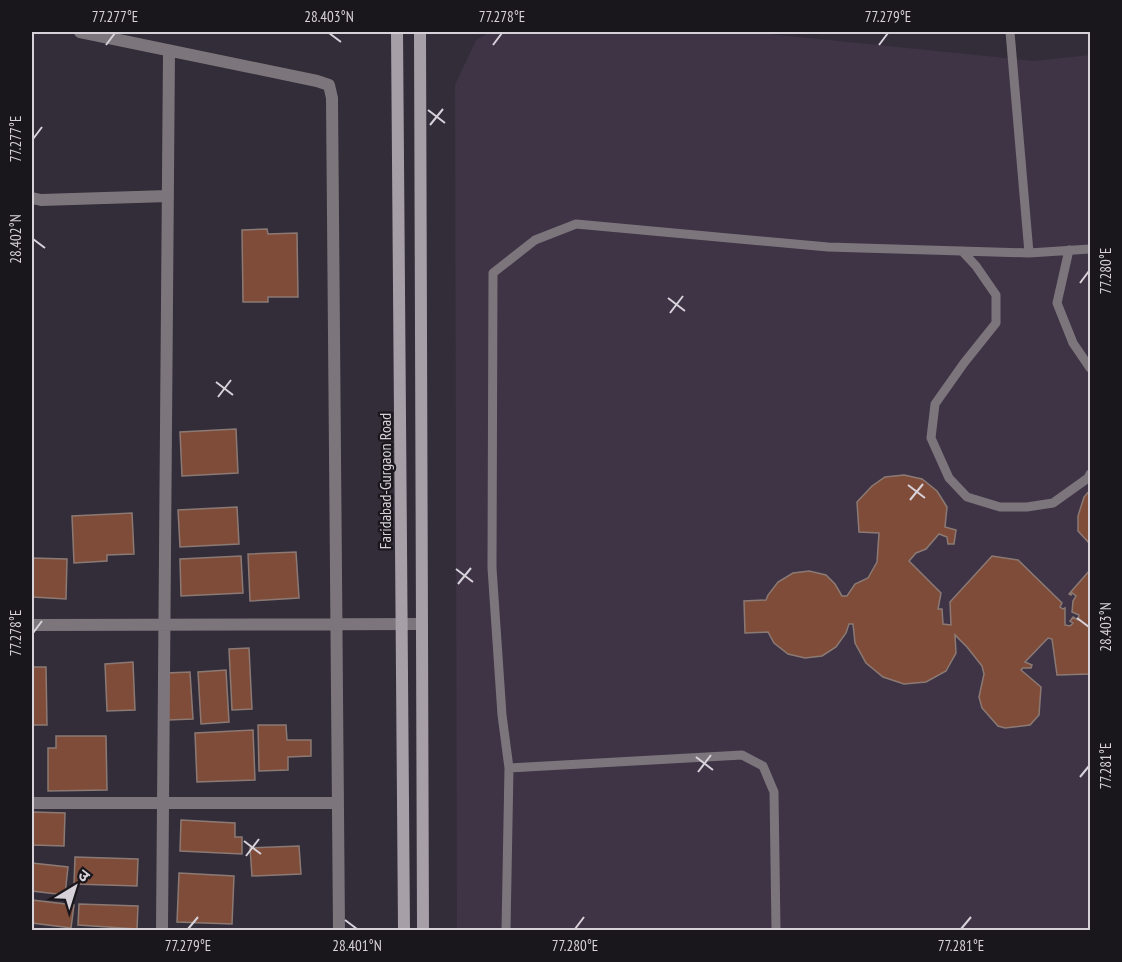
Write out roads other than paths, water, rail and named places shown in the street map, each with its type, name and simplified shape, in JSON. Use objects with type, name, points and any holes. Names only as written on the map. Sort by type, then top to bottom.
[{"type":"main road","points":[[392,32],[398,48]]},
{"type":"main road","name":"Faridabad-Gurgaon Road","points":[[398,32],[404,930]]},
{"type":"main road","points":[[421,34],[423,930]]},
{"type":"street","points":[[80,32],[329,85],[332,98],[339,930]]},
{"type":"street","points":[[162,930],[169,51]]},
{"type":"street","points":[[32,198],[41,200],[168,196]]},
{"type":"street","points":[[32,625],[422,624]]},
{"type":"street","points":[[32,803],[338,803]]},
{"type":"lane","points":[[1010,32],[1029,253]]},
{"type":"lane","points":[[506,930],[509,768],[502,715],[492,568],[493,273],[535,240],[576,224],[828,247],[1029,253],[1090,249]]},
{"type":"lane","points":[[1069,250],[1057,303],[1073,343],[1090,368]]},
{"type":"lane","points":[[962,251],[976,266],[996,295],[996,323],[935,404],[931,438],[949,478],[967,497],[1000,507],[1027,507],[1053,503],[1088,478],[1090,474]]},
{"type":"lane","points":[[509,768],[742,755],[763,766],[774,792],[776,930]]}]
